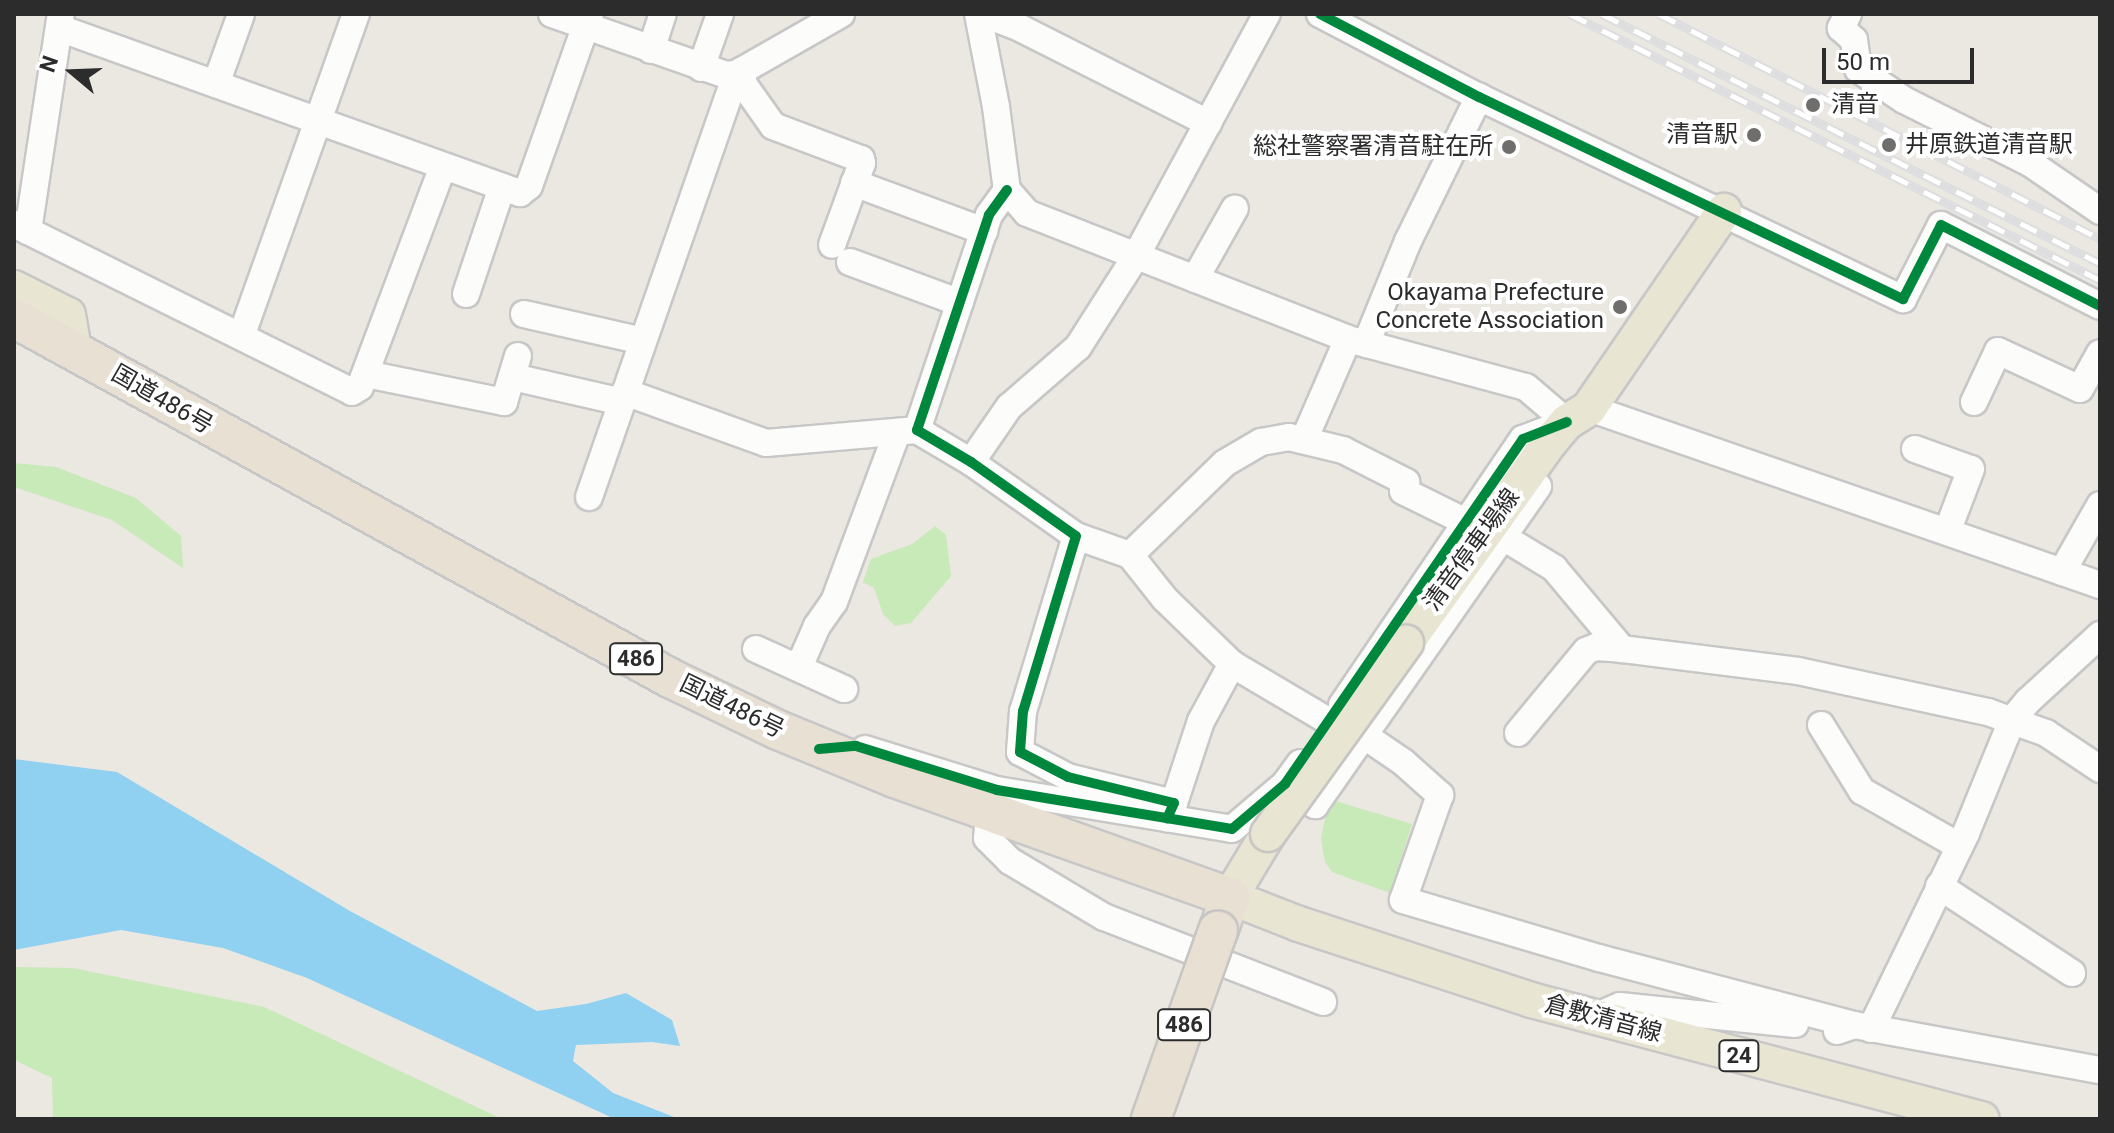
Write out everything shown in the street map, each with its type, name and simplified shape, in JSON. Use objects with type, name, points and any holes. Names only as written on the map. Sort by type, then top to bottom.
[{"type":"highway","name":"国道486号","points":[[14,318],[670,678],[819,749],[989,812],[1224,914]]},
{"type":"highway","name":"486","points":[[1151,1119],[1224,914]]},
{"type":"main road","name":"清音停車場線","points":[[1224,914],[1268,834],[1406,643],[1578,415],[1724,211]]},
{"type":"main road","points":[[14,288],[68,315],[74,350]]},
{"type":"main road","name":"倉敷清音線","points":[[1224,914],[1358,943],[1595,1017],[1982,1119]]},
{"type":"street","points":[[216,84],[241,14]]},
{"type":"street","points":[[242,334],[356,14]]},
{"type":"street","points":[[552,14],[588,20],[651,50],[726,75],[739,72],[841,14]]},
{"type":"street","points":[[651,50],[663,14]]},
{"type":"street","points":[[701,68],[720,14]]},
{"type":"street","points":[[978,14],[996,107],[1007,190],[1027,213],[1357,341],[1526,387],[1578,415],[1947,532],[2100,585]]},
{"type":"street","points":[[984,14],[1020,28],[1208,123]]},
{"type":"street","points":[[971,462],[1009,407],[1078,347],[1136,256],[1267,14]]},
{"type":"street","points":[[1320,14],[1479,97],[1724,211],[1903,299],[1941,225],[2100,306]]},
{"type":"street","points":[[1848,14],[1841,28],[1854,40],[1858,69],[1904,100],[2030,163],[2097,201]]},
{"type":"street","points":[[443,166],[366,374],[360,387],[352,392],[242,334],[21,227],[60,21],[216,84],[520,193],[529,186],[588,20]]},
{"type":"street","points":[[739,72],[744,85],[773,126],[861,159],[841,253],[960,303]]},
{"type":"street","points":[[589,497],[739,72]]},
{"type":"street","points":[[1304,440],[1479,97]]},
{"type":"street","points":[[854,183],[984,231]]},
{"type":"street","points":[[466,294],[502,187]]},
{"type":"street","points":[[799,667],[817,626],[834,602],[907,432],[960,303],[989,215],[1007,190]]},
{"type":"street","points":[[1195,279],[1235,208]]},
{"type":"street","points":[[524,314],[643,341]]},
{"type":"street","points":[[1974,402],[1998,351],[2080,389],[2100,353]]},
{"type":"street","points":[[366,374],[504,402],[516,366],[766,443],[907,432],[971,462],[1076,536],[1130,555],[1165,599],[1232,664],[1330,722]]},
{"type":"street","points":[[1076,536],[1023,711],[1020,752],[1068,777],[1232,829],[1285,784],[1523,439],[1578,415]]},
{"type":"street","points":[[1285,784],[1315,805],[1560,456],[1578,415]]},
{"type":"street","points":[[1130,555],[1203,483],[1238,455],[1273,439],[1304,440],[1343,450],[1406,482],[1403,491],[1466,522]]},
{"type":"street","points":[[1915,449],[1971,469],[1947,532]]},
{"type":"street","points":[[2062,572],[2100,505]]},
{"type":"street","points":[[1503,537],[1554,568],[1622,649]]},
{"type":"street","points":[[1862,1027],[1959,846],[2012,720],[2028,701],[2100,635]]},
{"type":"street","points":[[1518,733],[1576,659],[1596,647],[1798,671],[1988,712],[2046,733],[2100,769]]},
{"type":"street","points":[[756,649],[844,689]]},
{"type":"street","points":[[1170,811],[1201,721],[1232,664]]},
{"type":"street","points":[[1821,725],[1862,791],[1959,846]]},
{"type":"street","points":[[1362,734],[1403,762],[1440,795],[1403,900],[1599,958],[1862,1027],[2100,1070]]},
{"type":"street","points":[[819,749],[856,746],[997,790],[1170,811]]},
{"type":"street","points":[[989,812],[987,838],[1010,861],[1104,917],[1323,1002]]},
{"type":"street","points":[[1939,886],[2072,973]]},
{"type":"street","points":[[1595,1017],[1620,1006],[1783,1021],[1833,1032],[1862,1027]]},
{"type":"green space","points":[[14,463],[56,467],[136,498],[181,536],[183,568],[112,520],[14,487]]},
{"type":"green space","points":[[935,526],[946,535],[951,576],[911,623],[895,626],[883,614],[874,588],[863,582],[871,559],[912,544]]},
{"type":"green space","points":[[1329,799],[1412,824],[1390,893],[1332,872],[1325,862],[1321,839]]},
{"type":"green space","points":[[14,967],[73,968],[264,1007],[502,1119],[53,1119],[52,1078],[14,1060]]},
{"type":"water","points":[[14,759],[117,772],[350,911],[537,1011],[586,1004],[626,993],[672,1020],[680,1046],[652,1042],[576,1045],[573,1061],[613,1093],[679,1119],[615,1119],[307,978],[223,948],[121,930],[14,950]]},
{"type":"railway","points":[[1570,14],[2100,280]]},
{"type":"railway","points":[[1602,14],[2100,263]]},
{"type":"railway","points":[[1659,14],[2100,239]]},
{"type":"cycle path","points":[[1320,14],[1479,97],[1903,299],[1941,225],[2100,306]]},
{"type":"cycle path","points":[[1007,190],[989,215],[917,430],[971,462],[1076,536],[1023,711],[1020,752],[1068,777],[1174,803],[1167,819]]},
{"type":"cycle path","points":[[819,749],[856,746],[997,790],[1232,829],[1285,784],[1523,439],[1567,422]]},
{"type":"place","name":"清音","points":[[1813,105]]},
{"type":"place","name":"清音駅","points":[[1754,135]]},
{"type":"place","name":"井原鉄道清音駅","points":[[1889,145]]},
{"type":"place","name":"総社警察署清音駐在所","points":[[1509,147]]},
{"type":"place","name":"Okayama Prefecture Concrete Association","points":[[1620,307]]}]
